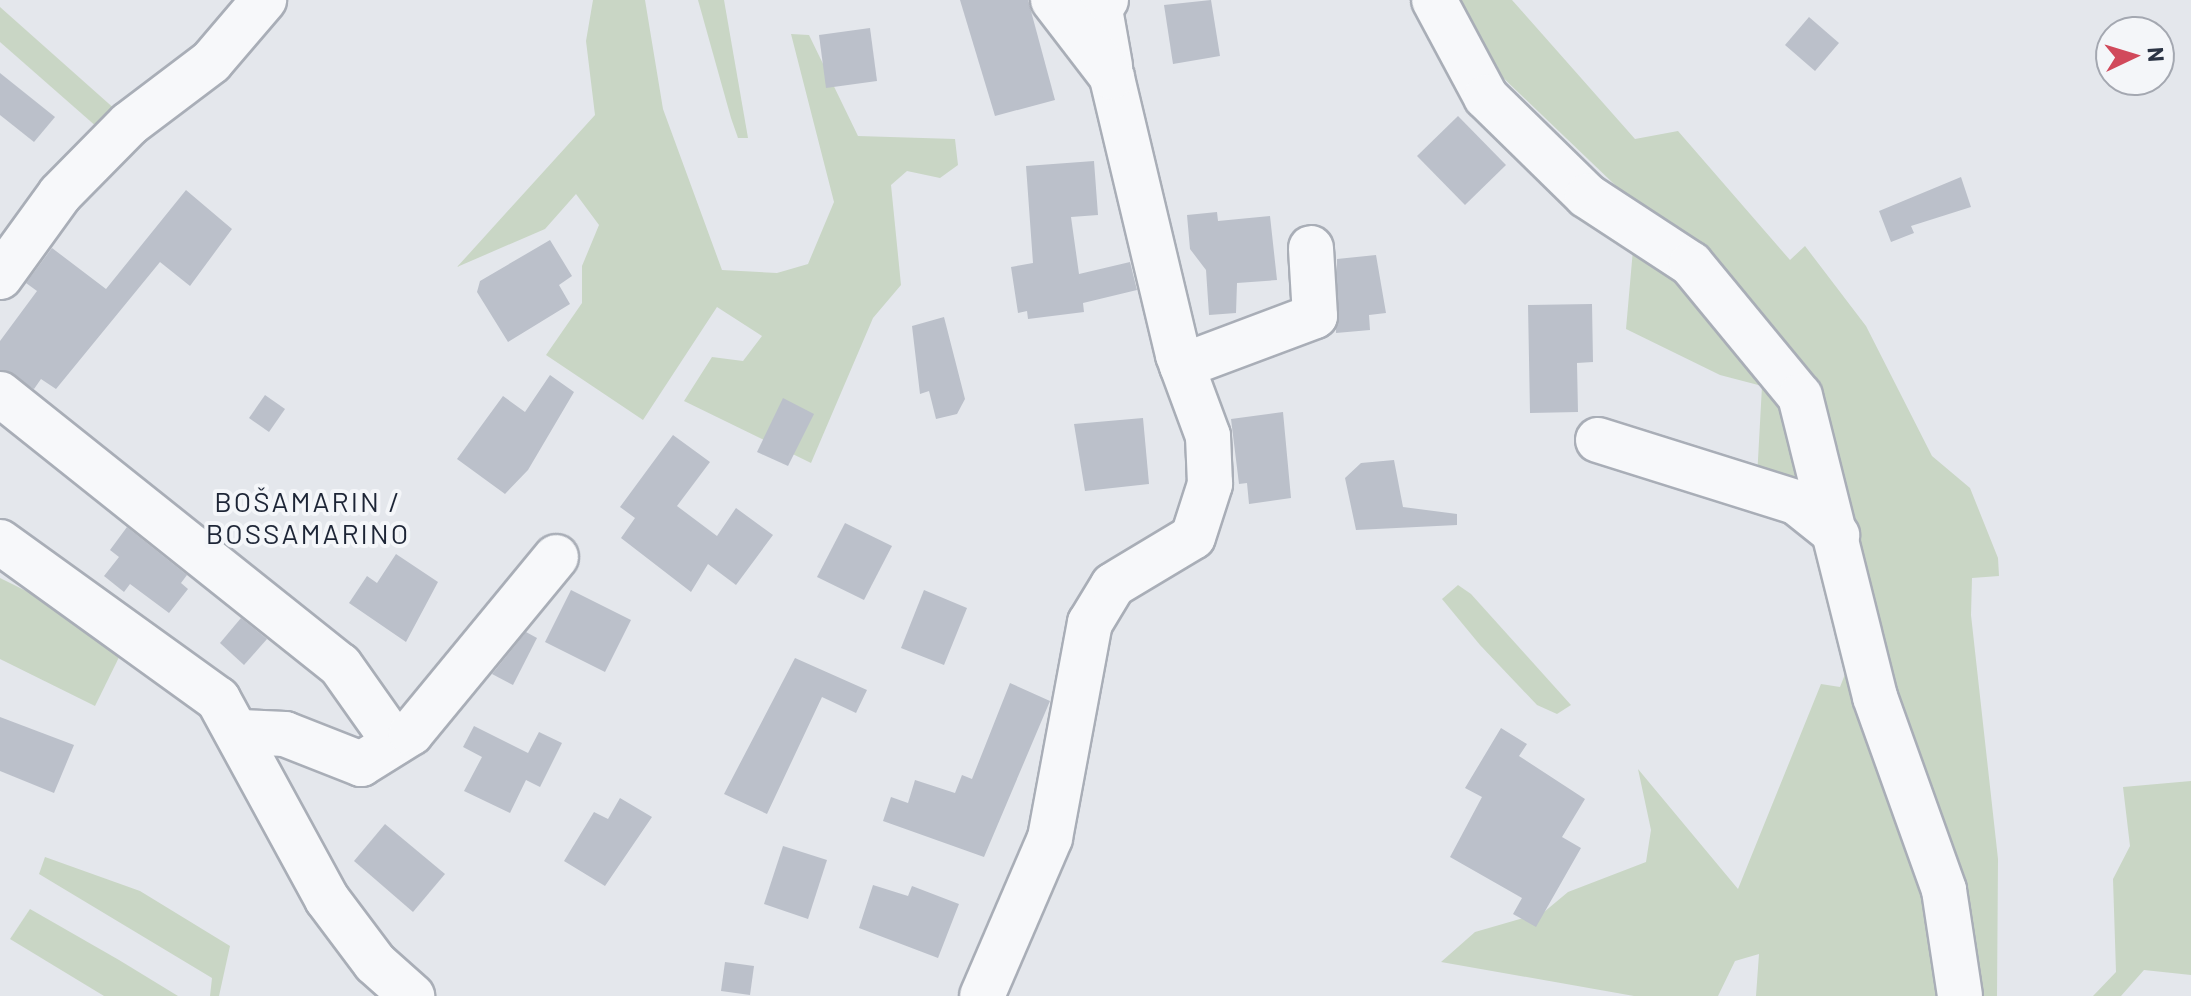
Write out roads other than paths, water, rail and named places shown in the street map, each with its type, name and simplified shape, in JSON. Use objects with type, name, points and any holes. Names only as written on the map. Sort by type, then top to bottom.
[{"type":"street","points":[[0,277],[60,194],[129,124],[211,62],[264,0]]},
{"type":"street","points":[[1053,0],[1112,77]]},
{"type":"street","points":[[982,996],[1050,838],[1090,623],[1113,585],[1193,537],[1203,516],[1208,436],[1182,366],[1112,77],[1100,9],[1106,0]]},
{"type":"street","points":[[1434,0],[1486,97],[1587,196],[1691,264],[1800,396],[1875,697],[1944,890],[1960,996]]},
{"type":"street","points":[[1182,366],[1315,316],[1311,248]]},
{"type":"street","points":[[0,394],[340,665],[395,743]]},
{"type":"street","points":[[1598,440],[1796,502],[1837,535]]},
{"type":"street","points":[[0,542],[190,676],[241,732],[288,839],[351,933],[412,996]]},
{"type":"street","points":[[241,732],[285,734],[361,764],[411,733],[556,557]]},
{"type":"district","name":"BOŠAMARIN / BOSSAMARINO","points":[[308,517]]}]
